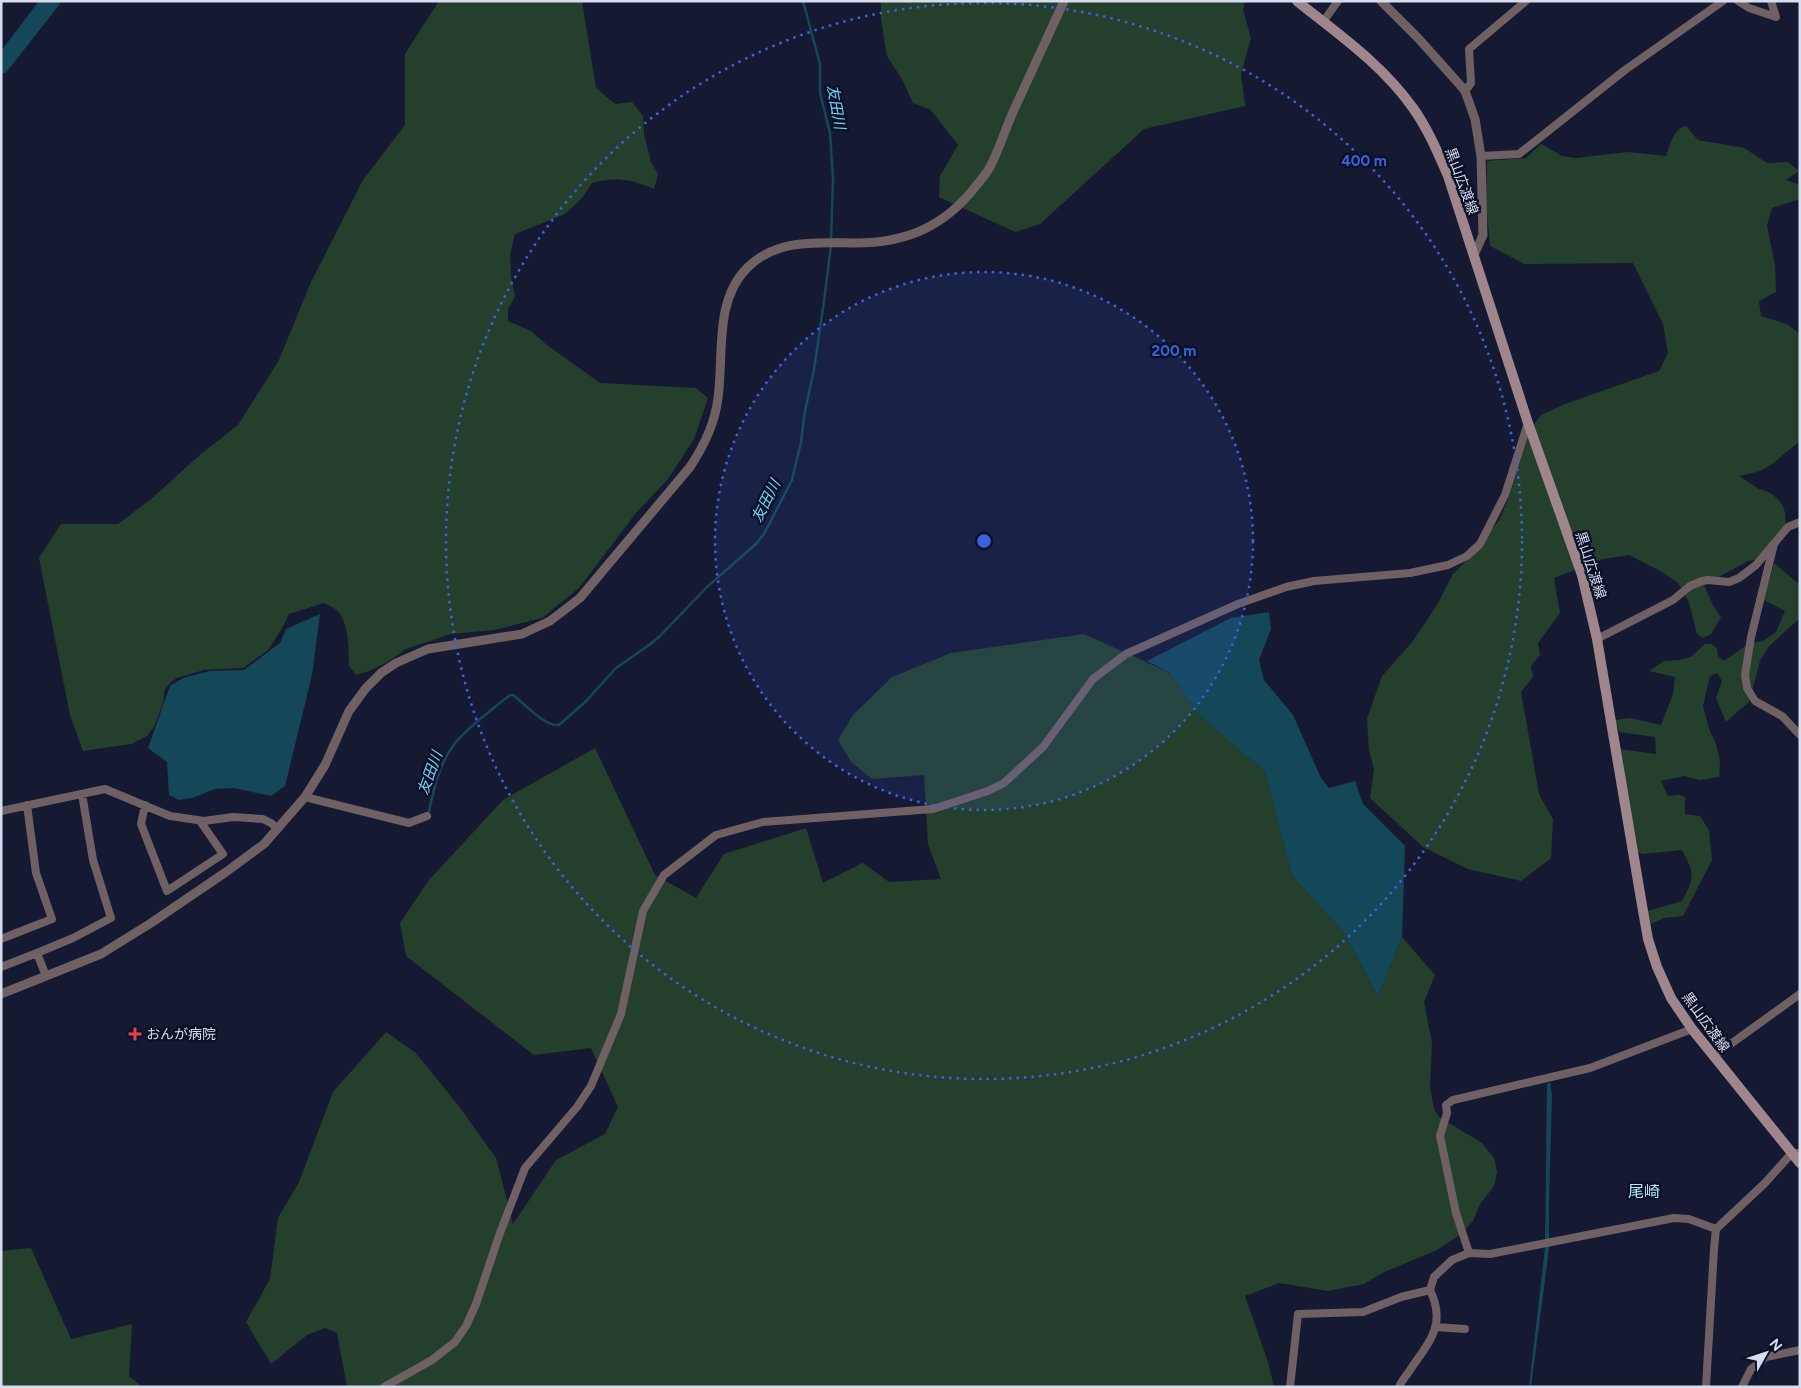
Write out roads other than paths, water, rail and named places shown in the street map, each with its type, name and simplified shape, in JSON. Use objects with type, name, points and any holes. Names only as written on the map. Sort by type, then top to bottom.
[{"type":"main road","name":"黒山広渡線","points":[[1297,1],[1385,74],[1414,109],[1436,149],[1448,176],[1528,423],[1582,575],[1597,639],[1648,939],[1657,967],[1671,998],[1692,1029],[1796,1153],[1800,1163]]},
{"type":"street","points":[[1,994],[101,954],[226,872],[264,844],[305,797],[325,765],[349,712],[366,688],[381,673],[396,662],[428,649],[522,634],[550,620],[580,598],[684,474],[703,447],[710,432],[718,399],[724,317],[729,296],[736,282],[748,267],[775,249],[799,243],[874,243],[912,235],[934,224],[963,202],[989,169],[1064,1]]},
{"type":"street","points":[[1323,22],[1338,1]]},
{"type":"street","points":[[1381,1],[1418,38],[1465,92],[1475,119],[1481,156],[1483,236],[1474,255]]},
{"type":"street","points":[[1465,92],[1471,83],[1469,49],[1526,1]]},
{"type":"street","points":[[1481,156],[1519,154],[1625,70],[1723,1]]},
{"type":"street","points":[[1738,1],[1749,8],[1776,17],[1771,1]]},
{"type":"street","points":[[384,1387],[432,1360],[455,1342],[466,1326],[476,1304],[525,1168],[578,1108],[591,1086],[621,1014],[643,911],[664,875],[716,835],[763,822],[933,809],[988,791],[1004,783],[1042,747],[1092,679],[1115,660],[1126,654],[1238,604],[1286,586],[1314,581],[1410,573],[1448,565],[1468,556],[1480,544],[1506,495],[1528,423]]},
{"type":"street","points":[[1597,639],[1673,600],[1690,586],[1708,580],[1729,582],[1739,578],[1756,565],[1788,527],[1800,522]]},
{"type":"street","points":[[1774,544],[1751,637],[1745,675],[1747,688],[1755,701],[1782,716],[1800,735]]},
{"type":"street","points":[[1,811],[105,789],[170,816],[200,821],[234,817],[263,819],[271,822],[278,829]]},
{"type":"street","points":[[1,967],[73,938],[111,918],[93,860],[82,794]]},
{"type":"street","points":[[305,797],[408,823],[427,816]]},
{"type":"street","points":[[145,805],[141,824],[167,891],[223,854],[200,821]]},
{"type":"street","points":[[1,939],[52,919],[36,873],[27,806]]},
{"type":"street","points":[[37,953],[46,976]]},
{"type":"street","points":[[1714,1056],[1800,994]]},
{"type":"street","points":[[1468,1252],[1456,1213],[1440,1136],[1448,1113],[1446,1104],[1453,1100],[1590,1068],[1692,1029]]},
{"type":"street","points":[[1706,1387],[1716,1229],[1796,1153]]},
{"type":"street","points":[[1399,1387],[1433,1337],[1437,1314],[1434,1298],[1430,1290],[1434,1277],[1452,1260],[1468,1252],[1490,1254],[1674,1218],[1688,1220],[1716,1229]]},
{"type":"street","points":[[1290,1387],[1298,1314],[1363,1312],[1401,1297],[1430,1290]]},
{"type":"street","points":[[1435,1327],[1465,1329]]},
{"type":"street","points":[[1742,1387],[1751,1368],[1766,1357],[1800,1350]]},
{"type":"water","points":[[39,1],[48,1],[1,63],[1,51]]},
{"type":"water","points":[[1269,612],[1271,629],[1259,660],[1264,680],[1293,715],[1321,778],[1329,788],[1355,781],[1363,804],[1405,846],[1402,937],[1378,996],[1344,933],[1292,876],[1265,772],[1198,714],[1170,673],[1147,661],[1231,618]]},
{"type":"water","points":[[320,614],[312,675],[285,786],[271,796],[234,788],[215,789],[192,798],[179,800],[169,795],[167,762],[148,748],[170,686],[183,678],[210,671],[244,670],[280,643],[286,629]]},
{"type":"water","points":[[1550,1082],[1552,1095],[1549,1249],[1531,1387],[1529,1387],[1545,1248],[1547,1084]]},
{"type":"waterway","points":[[1,66],[52,1]]},
{"type":"waterway","name":"友田川","points":[[803,1],[820,64],[820,93],[830,133],[833,179],[831,240]]},
{"type":"waterway","name":"友田川","points":[[429,811],[438,777],[448,753],[464,733],[480,719],[510,695],[513,695],[547,722],[559,725],[586,701],[616,668],[660,636],[707,587],[757,543],[765,532],[792,480],[801,442],[805,411],[814,370],[831,245]]},
{"type":"place","name":"おんが病院","points":[[135,1034]]},
{"type":"district","name":"尾崎","points":[[1644,1191]]}]
